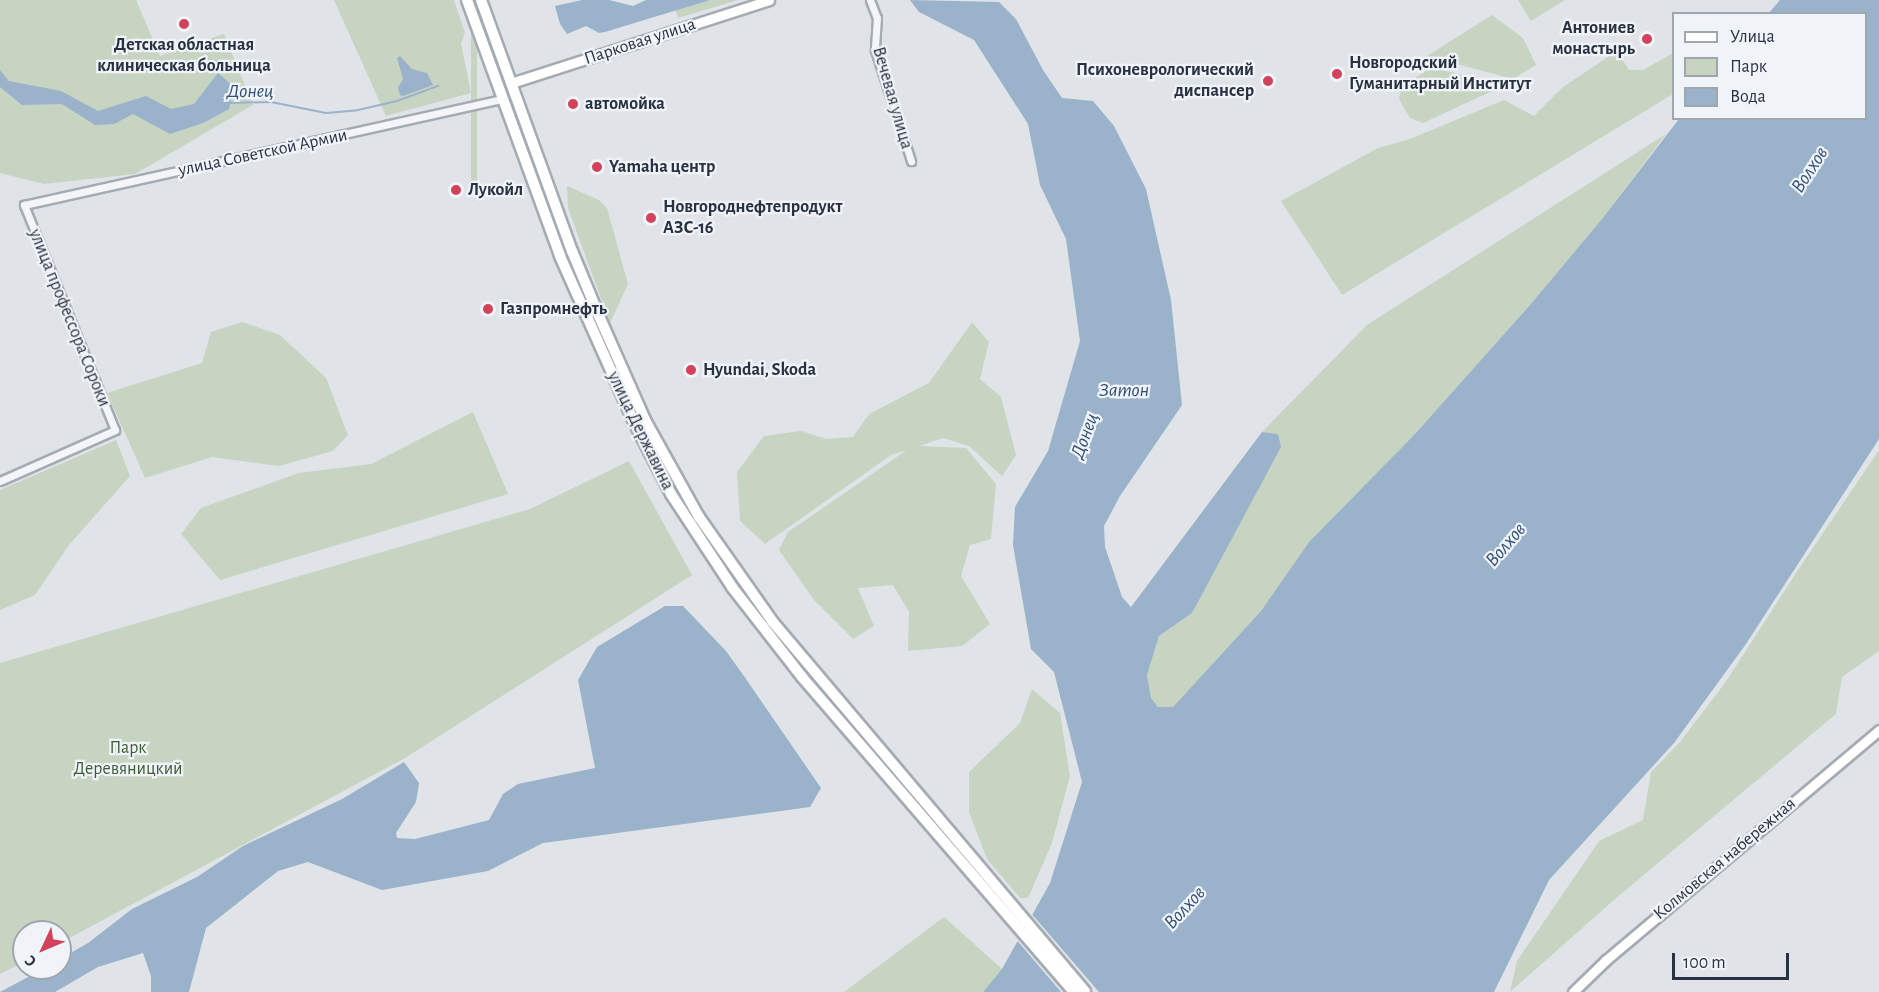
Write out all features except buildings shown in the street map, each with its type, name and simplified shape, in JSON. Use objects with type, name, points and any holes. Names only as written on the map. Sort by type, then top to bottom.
[{"type":"main road","name":"улица Державина","points":[[467,0],[534,188],[598,344],[671,494],[758,623],[916,802]]},
{"type":"main road","name":"улица Державина","points":[[481,0],[547,183],[610,342],[657,443],[699,517],[772,621],[916,802]]},
{"type":"main road","name":"Парковая улица","points":[[511,83],[769,0]]},
{"type":"main road","points":[[534,188],[547,183]]},
{"type":"main road","name":"Колмовская набережная","points":[[1573,992],[1606,960],[1879,730]]},
{"type":"main road","points":[[916,802],[1074,992]]},
{"type":"main road","points":[[916,802],[1085,992]]},
{"type":"street","name":"Вечевая улица","points":[[870,0],[877,18],[875,50],[911,161]]},
{"type":"street","name":"улица Советской Армии","points":[[24,205],[502,99]]},
{"type":"street","name":"улица профессора Сороки","points":[[0,481],[115,430],[24,205]]},
{"type":"green space","points":[[0,0],[136,0],[160,56],[224,34],[253,105],[135,174],[44,184],[0,173]]},
{"type":"green space","points":[[334,0],[454,0],[465,33],[461,44],[471,93],[386,116]]},
{"type":"green space","points":[[471,0],[477,0],[477,194],[471,194]]},
{"type":"green space","points":[[672,0],[738,0],[678,18]]},
{"type":"green space","points":[[1518,0],[1565,0],[1531,21]]},
{"type":"green space","points":[[1492,15],[1523,38],[1536,65],[1513,79],[1427,56]]},
{"type":"green space","points":[[1617,51],[1629,70],[1643,70],[1672,54],[1672,95],[1342,295],[1281,201],[1378,148],[1410,139],[1504,100],[1534,116],[1563,87]]},
{"type":"green space","points":[[1439,69],[1503,86],[1423,123],[1410,118],[1399,99],[1402,86],[1426,71]]},
{"type":"green space","points":[[1666,134],[1602,219],[1530,305],[1415,434],[1309,542],[1261,611],[1173,707],[1158,707],[1151,698],[1147,675],[1159,636],[1192,613],[1278,434],[1262,432],[1367,325]]},
{"type":"green space","points":[[567,186],[599,200],[607,208],[628,284],[610,323],[568,208]]},
{"type":"green space","points":[[242,322],[280,335],[326,378],[348,435],[333,451],[279,466],[212,457],[145,478],[107,393],[202,363],[211,332]]},
{"type":"green space","points":[[972,322],[989,342],[980,379],[1001,397],[1016,455],[1002,476],[969,446],[943,438],[919,446],[966,448],[996,484],[991,539],[970,545],[961,576],[990,624],[962,646],[908,651],[909,612],[893,585],[858,588],[874,626],[853,639],[814,600],[779,550],[788,532],[907,450],[891,455],[765,544],[740,521],[737,472],[764,436],[801,431],[826,439],[853,437],[869,414],[929,383]]},
{"type":"green space","points":[[473,412],[508,494],[220,580],[181,534],[201,508],[299,473],[371,464]]},
{"type":"green space","points":[[116,440],[130,476],[69,545],[35,595],[0,610],[0,490]]},
{"type":"green space","points":[[1879,450],[1879,651],[1842,677],[1836,714],[1615,899],[1510,992],[1517,961],[1599,841],[1643,820],[1651,772],[1680,742],[1725,683]]},
{"type":"green space","name":"Парк Деревяницкий","points":[[629,461],[692,575],[405,758],[72,937],[72,920],[12,920],[12,968],[0,974],[0,663],[530,509]]},
{"type":"green space","points":[[1032,689],[1060,713],[1070,776],[1052,843],[1028,898],[1020,898],[987,859],[969,812],[969,772],[1020,723]]},
{"type":"green space","points":[[944,917],[1002,969],[983,992],[844,992]]},
{"type":"water","points":[[582,0],[609,0],[633,6],[646,0],[710,0],[605,32],[599,33],[586,26],[567,34],[560,24],[555,6]]},
{"type":"water","points":[[910,0],[999,2],[1016,19],[1043,70],[1062,98],[1093,101],[1114,126],[1146,189],[1171,300],[1182,405],[1120,496],[1104,526],[1105,547],[1122,597],[1131,607],[1262,432],[1278,434],[1281,447],[1192,613],[1159,636],[1147,675],[1151,698],[1158,707],[1173,707],[1261,611],[1309,542],[1415,434],[1530,305],[1602,219],[1678,120],[1867,120],[1867,12],[1770,12],[1780,0],[1879,0],[1879,439],[1746,644],[1674,743],[1549,880],[1494,992],[983,992],[1002,969],[1050,883],[1082,782],[1054,672],[1031,649],[1013,545],[1015,507],[1048,451],[1080,341],[1066,239],[1040,185],[1028,124],[974,40],[919,12]]},
{"type":"water","points":[[400,56],[412,69],[427,73],[433,85],[403,96],[400,95],[398,88],[403,79],[397,58]]},
{"type":"water","points":[[0,70],[9,81],[61,91],[98,111],[146,96],[171,109],[194,104],[218,73],[234,87],[229,109],[203,123],[170,134],[133,114],[114,124],[95,125],[62,104],[22,105],[0,87]]},
{"type":"water","points":[[665,606],[683,606],[726,651],[821,788],[810,807],[543,843],[488,871],[382,890],[308,862],[278,871],[206,928],[189,992],[151,992],[151,976],[143,953],[98,967],[55,992],[0,992],[22,980],[72,980],[72,952],[88,943],[132,909],[197,877],[243,846],[342,799],[404,762],[419,783],[416,802],[396,833],[397,838],[415,839],[489,820],[503,794],[518,784],[595,768],[578,680],[597,647]]},
{"type":"pier","points":[[1030,912],[1099,992],[1061,992],[1015,938]]},
{"type":"waterway","name":"Донец","points":[[228,103],[271,102],[326,113],[358,110],[397,101],[438,86]]},
{"type":"place","name":"Детская областная клиническая больница","points":[[184,24]]},
{"type":"place","name":"Антониев монастырь","points":[[1647,39]]},
{"type":"place","name":"Новгородский Гуманитарный Институт","points":[[1337,74]]},
{"type":"place","name":"Психоневрологический диспансер","points":[[1268,81]]},
{"type":"place","name":"автомойка","points":[[573,104]]},
{"type":"place","name":"Yamaha центр","points":[[597,167]]},
{"type":"place","name":"Лукойл","points":[[456,190]]},
{"type":"place","name":"Новгороднефтепродукт АЗС-16","points":[[651,218]]},
{"type":"place","name":"Газпромнефть","points":[[488,309]]},
{"type":"place","name":"Hyundai, Skoda","points":[[691,370]]},
{"type":"water label","name":"Волхов","points":[[1810,170]]},
{"type":"water label","name":"Затон","points":[[1124,390]]},
{"type":"water label","name":"Волхов","points":[[1506,545]]},
{"type":"water label","name":"Волхов","points":[[1185,908]]}]
